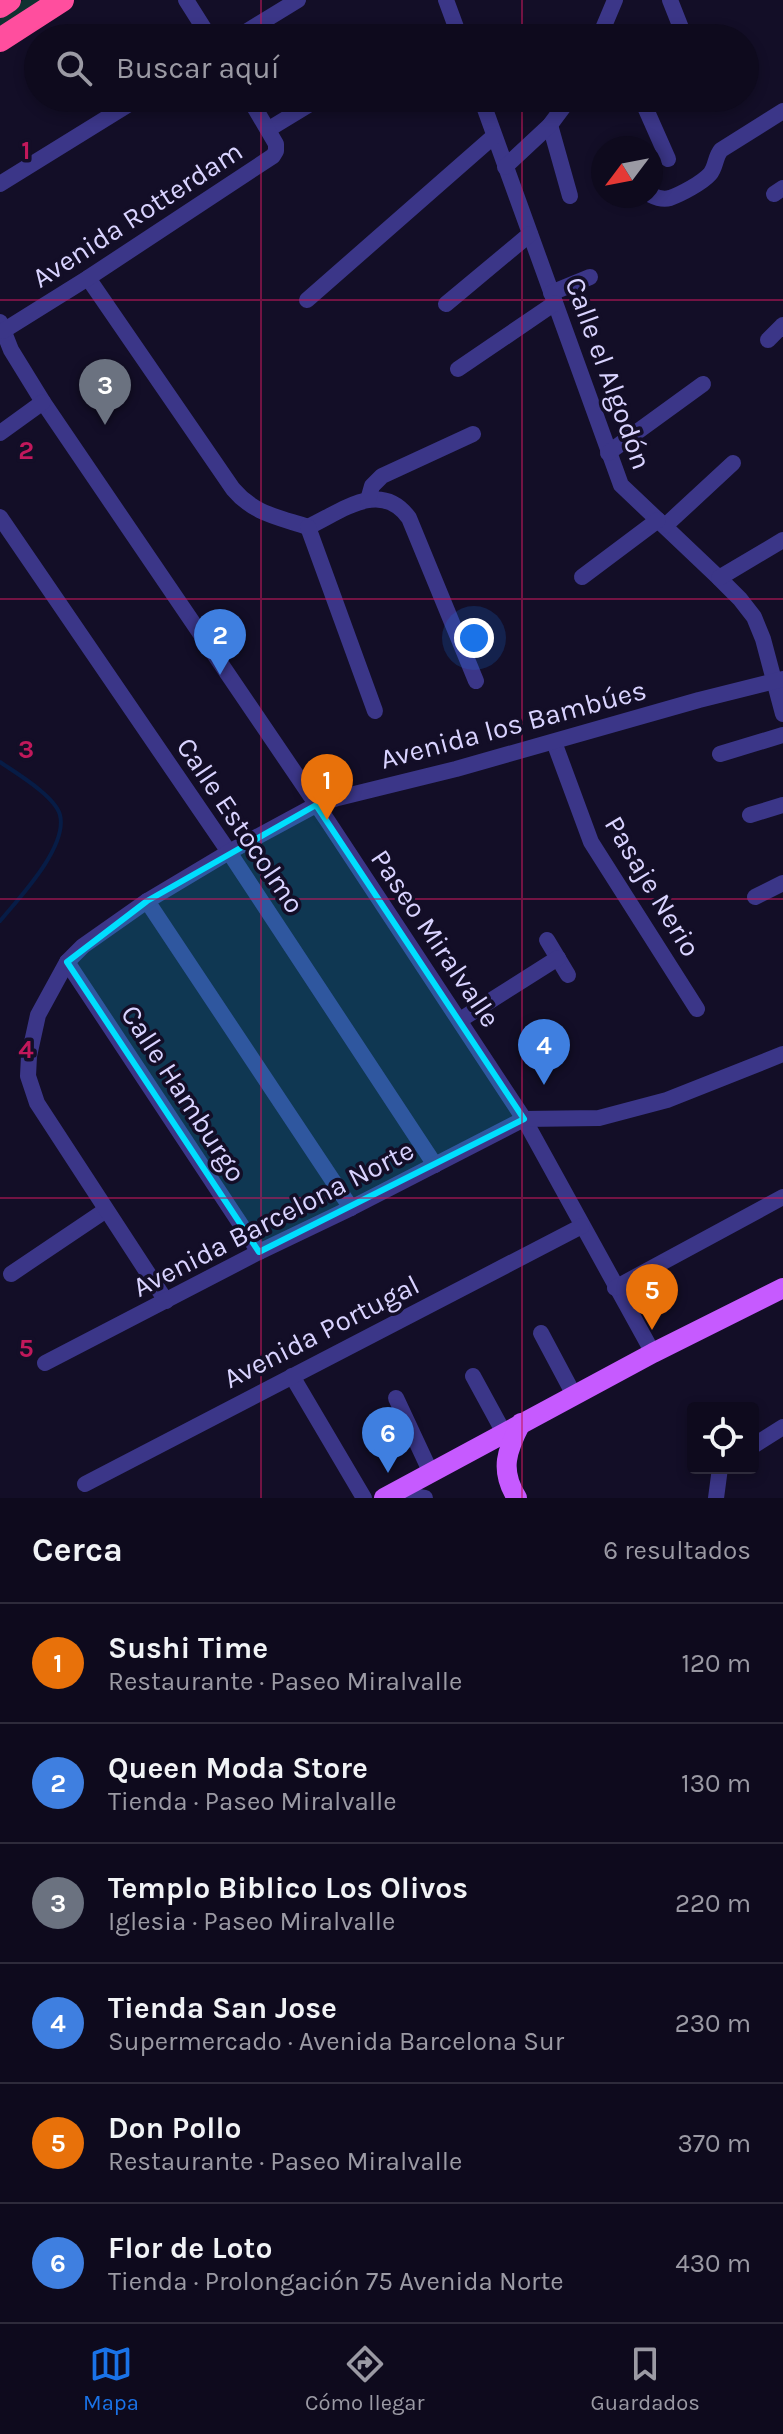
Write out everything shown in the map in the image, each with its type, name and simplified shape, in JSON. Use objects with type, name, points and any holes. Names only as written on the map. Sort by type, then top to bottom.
[{"type":"highway","points":[[0,6],[9,0]]},
{"type":"highway","points":[[25,24],[62,0]]},
{"type":"highway","points":[[0,40],[24,25]]},
{"type":"main road","points":[[388,1496],[653,1353],[783,1288]]},
{"type":"main road","points":[[512,1428],[506,1471],[517,1498]]},
{"type":"street","points":[[186,0],[201,24]]},
{"type":"street","points":[[259,24],[298,0]]},
{"type":"street","points":[[446,0],[455,24]]},
{"type":"street","points":[[605,24],[615,0]]},
{"type":"street","points":[[670,0],[679,24]]},
{"type":"street","points":[[607,20],[609,24]]},
{"type":"street","points":[[663,199],[706,177],[721,150],[783,111]]},
{"type":"street","points":[[0,184],[116,112]]},
{"type":"street","points":[[258,112],[269,129],[297,112]]},
{"type":"street","name":"Calle el Algodón","points":[[486,112],[621,485],[719,578],[754,617],[779,680],[783,714]]},
{"type":"street","points":[[505,167],[560,112]]},
{"type":"street","points":[[647,112],[668,159]]},
{"type":"street","points":[[550,125],[570,196]]},
{"type":"street","name":"Avenida Rotterdam","points":[[2,326],[88,278],[273,156],[276,144],[269,129]]},
{"type":"street","points":[[307,300],[494,136]]},
{"type":"street","points":[[446,304],[530,234]]},
{"type":"street","points":[[458,369],[553,298],[590,277]]},
{"type":"street","points":[[88,278],[244,503],[308,527],[368,500],[382,498],[393,502],[409,518],[476,681]]},
{"type":"street","points":[[768,340],[783,325]]},
{"type":"street","name":"Paseo Miralvalle","points":[[2,326],[11,350],[43,402],[524,1119],[653,1353]]},
{"type":"street","points":[[608,453],[703,384]]},
{"type":"street","points":[[0,433],[43,402]]},
{"type":"street","points":[[368,500],[372,486],[382,476],[473,434]]},
{"type":"street","points":[[582,577],[661,523],[733,463]]},
{"type":"street","name":"Calle Estocolmo","points":[[0,517],[229,852],[435,1165]]},
{"type":"street","points":[[308,527],[375,711]]},
{"type":"street","points":[[719,578],[783,540]]},
{"type":"street","name":"Avenida los Bambúes","points":[[106,1210],[37,1103],[28,1076],[38,1015],[67,962],[83,946],[147,901],[316,805],[779,680]]},
{"type":"street","points":[[720,754],[783,735]]},
{"type":"street","name":"Pasaje Nerio","points":[[554,742],[591,842],[697,1009]]},
{"type":"street","points":[[750,815],[783,805]]},
{"type":"street","points":[[755,897],[783,883]]},
{"type":"street","points":[[147,901],[351,1208]]},
{"type":"street","points":[[547,940],[568,975]]},
{"type":"street","points":[[460,1020],[558,958]]},
{"type":"street","name":"Calle Hamburgo","points":[[67,962],[259,1252]]},
{"type":"street","points":[[524,1119],[599,1118],[667,1100],[783,1054]]},
{"type":"street","name":"Avenida Barcelona Norte","points":[[45,1363],[524,1119]]},
{"type":"street","points":[[615,1288],[783,1197]]},
{"type":"street","points":[[11,1274],[106,1210],[166,1301]]},
{"type":"street","name":"Avenida Portugal","points":[[85,1484],[582,1226]]},
{"type":"street","points":[[541,1333],[574,1395]]},
{"type":"street","points":[[292,1376],[364,1498]]},
{"type":"street","points":[[473,1376],[512,1428]]},
{"type":"street","points":[[396,1398],[431,1473]]},
{"type":"street","points":[[759,1442],[783,1427]]},
{"type":"street","points":[[716,1498],[719,1474]]},
{"type":"street","points":[[388,1496],[425,1498]]},
{"type":"highlighted area","points":[[316,805],[524,1119],[259,1252],[67,962],[147,901]]},
{"type":"green space","points":[[23,0],[44,0],[0,28],[0,15]]},
{"type":"waterway","points":[[0,762],[51,800],[60,815],[57,842],[50,857],[0,921]]},
{"type":"place","name":"Templo Biblico Los Olivos","points":[[105,425]]},
{"type":"place","name":"Queen Moda Store","points":[[220,675]]},
{"type":"place","name":"Sushi Time","points":[[327,820]]},
{"type":"place","name":"Tienda San Jose","points":[[544,1085]]},
{"type":"place","name":"Don Pollo","points":[[652,1330]]},
{"type":"place","name":"Flor de Loto","points":[[388,1473]]}]
